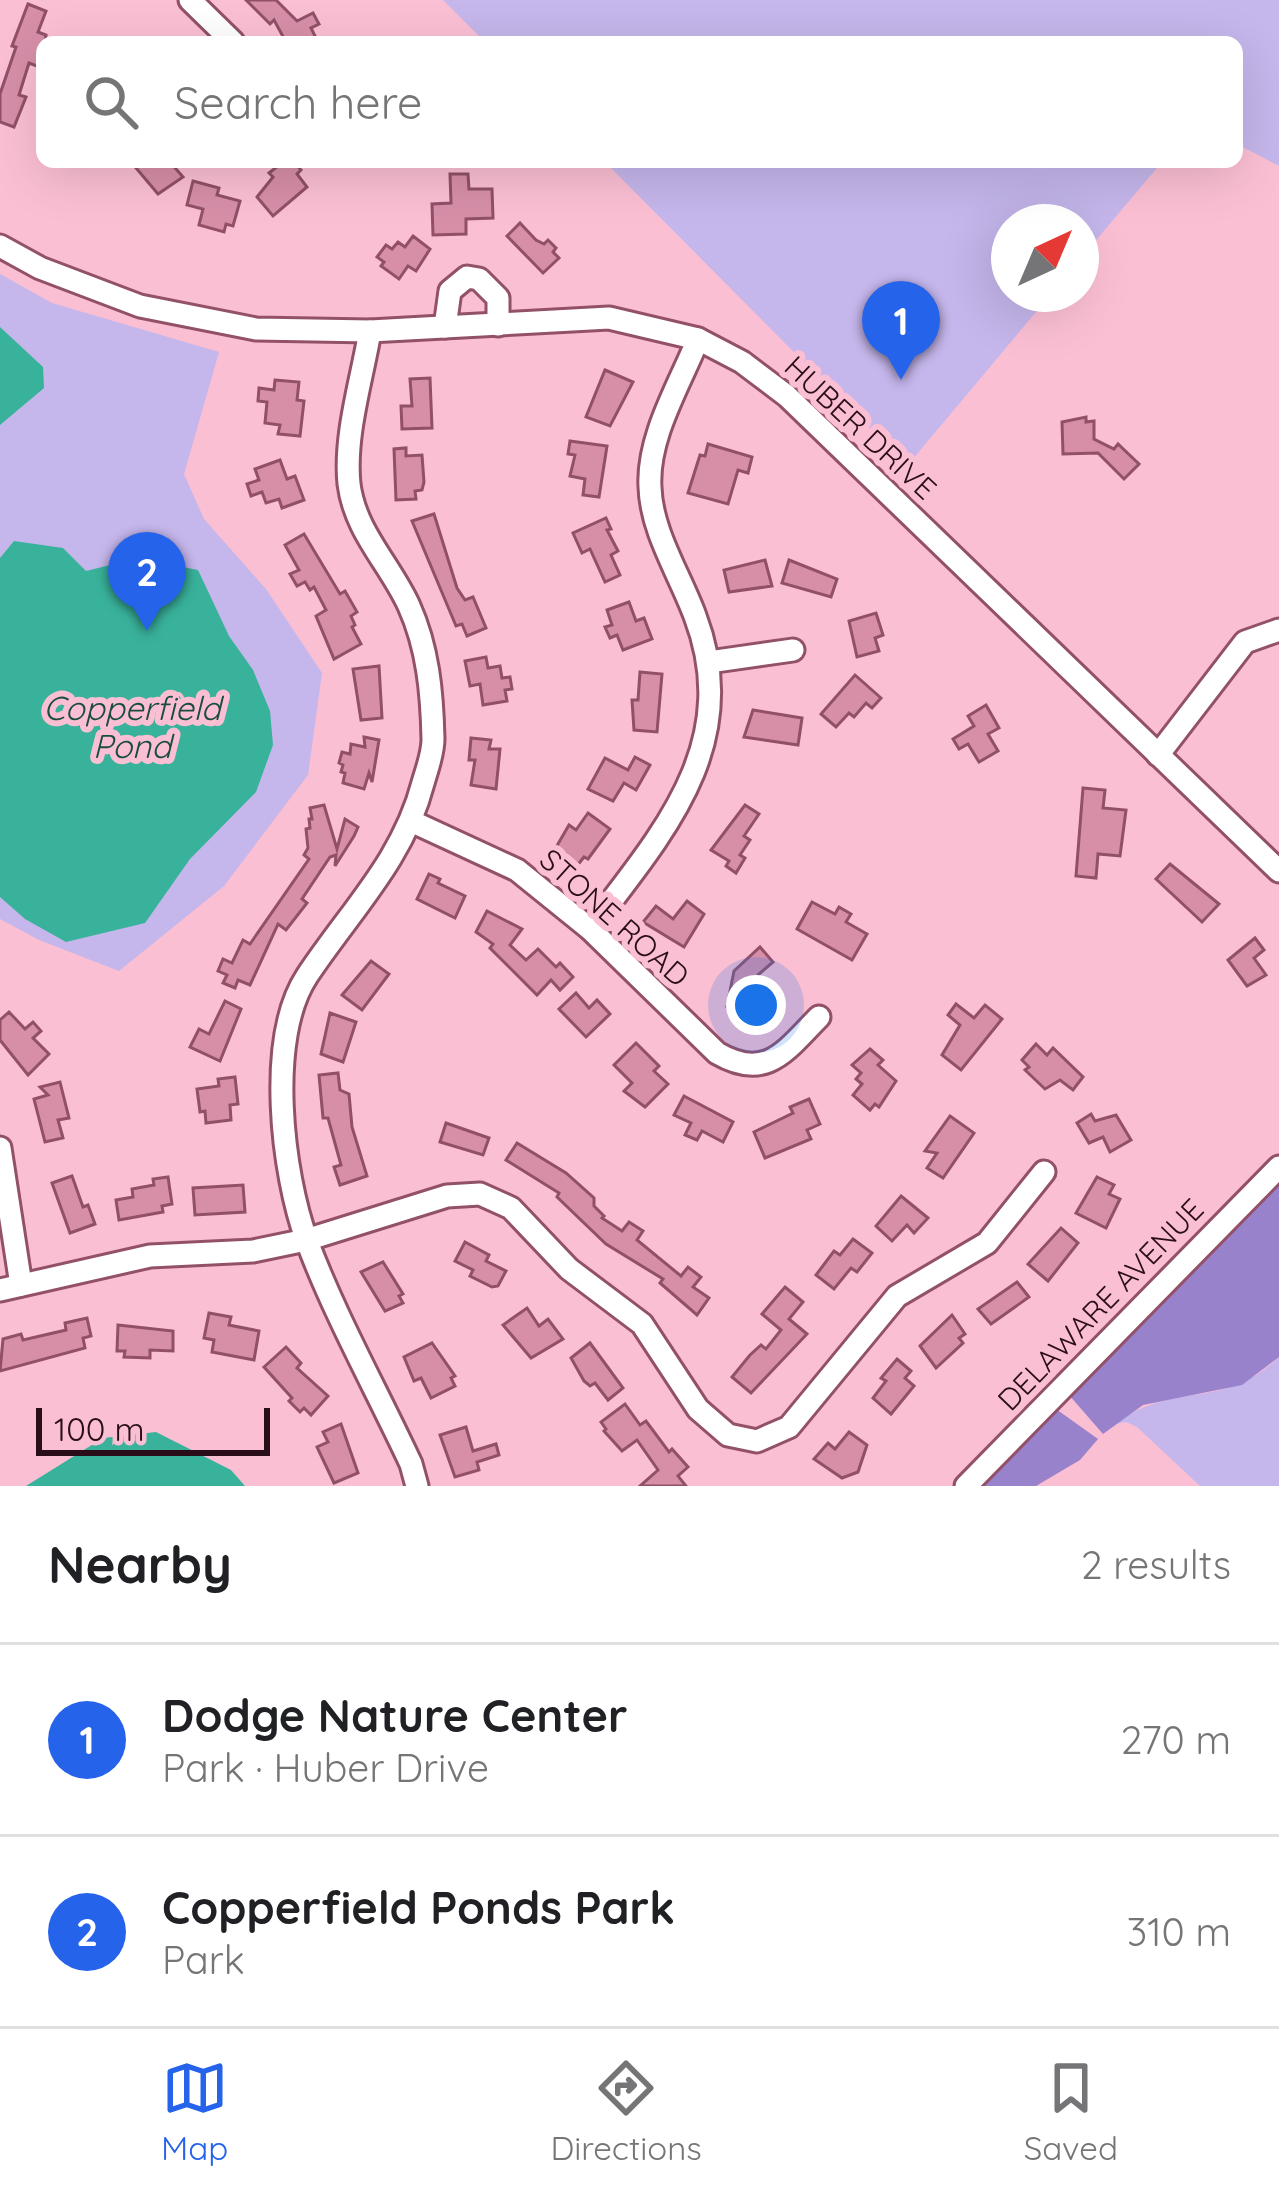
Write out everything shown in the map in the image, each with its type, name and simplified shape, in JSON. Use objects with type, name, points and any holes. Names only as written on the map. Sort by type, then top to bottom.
[{"type":"street","points":[[190,0],[227,36]]},
{"type":"street","name":"HUBER DRIVE","points":[[0,246],[40,268],[140,306],[256,328],[370,331],[609,318],[698,339],[742,362],[787,396],[1279,872]]},
{"type":"street","points":[[445,327],[450,291],[467,277],[479,278],[498,298],[498,325]]},
{"type":"street","points":[[370,331],[349,485],[360,526],[408,605],[430,669],[433,746],[413,822],[388,867],[304,980],[285,1022],[281,1061],[289,1164],[306,1240],[417,1486]]},
{"type":"street","points":[[590,929],[671,821],[692,781],[708,724],[709,662],[655,518],[649,485],[654,449],[698,339]]},
{"type":"street","points":[[1158,754],[1245,642],[1279,631]]},
{"type":"street","points":[[709,662],[794,650]]},
{"type":"street","name":"STONE ROAD","points":[[413,822],[517,870],[590,929],[717,1053],[734,1063],[756,1066],[777,1059],[819,1017]]},
{"type":"street","points":[[0,1148],[11,1287],[150,1256],[253,1251],[306,1240],[447,1196],[480,1194],[511,1208],[569,1269],[642,1324],[698,1409],[728,1435],[757,1442],[789,1427],[897,1296],[987,1243],[1044,1172]]},
{"type":"street","name":"DELAWARE AVENUE","points":[[966,1486],[1279,1167]]},
{"type":"shaded area","points":[[443,0],[1279,0],[1279,166],[1243,147],[1243,36],[479,36]]},
{"type":"shaded area","points":[[611,168],[1157,168],[1099,237],[1099,204],[991,204],[991,312],[1036,312],[907,466]]},
{"type":"shaded area","points":[[0,274],[52,303],[219,352],[184,474],[204,519],[266,589],[322,673],[308,775],[224,886],[119,971],[39,940],[0,919]]},
{"type":"shaded area","points":[[1279,1182],[1279,1357],[1242,1385],[1143,1405],[1103,1434],[1069,1395]]},
{"type":"shaded area","points":[[1279,1357],[1279,1486],[1200,1486],[1137,1427],[1115,1424],[1158,1403],[1238,1384]]},
{"type":"shaded area","points":[[1056,1409],[1098,1439],[1080,1460],[1036,1486],[981,1486]]},
{"type":"water","points":[[0,327],[43,367],[44,388],[0,425]]},
{"type":"water","name":"Copperfield Pond","points":[[14,541],[63,548],[86,571],[138,558],[198,570],[270,711],[273,745],[256,792],[190,859],[145,923],[66,942],[25,919],[0,897],[0,558]]},
{"type":"water","points":[[156,1432],[231,1470],[245,1486],[26,1486],[103,1438]]},
{"type":"building","points":[[246,0],[276,0],[297,21],[313,13],[319,24],[311,28],[315,36],[283,36],[274,20],[270,24]]},
{"type":"building","points":[[28,4],[46,11],[38,32],[46,36],[36,36],[36,66],[29,63],[19,95],[26,97],[14,127],[0,122],[0,94],[16,47],[12,46]]},
{"type":"building","points":[[136,168],[175,168],[183,177],[158,194]]},
{"type":"building","points":[[275,168],[299,168],[297,174],[307,187],[273,216],[257,197],[273,177],[269,173]]},
{"type":"building","points":[[450,174],[468,174],[469,189],[492,189],[493,218],[466,219],[466,234],[433,235],[432,204],[451,203]]},
{"type":"building","points":[[193,181],[219,188],[217,195],[240,201],[233,226],[226,224],[224,232],[199,225],[203,209],[187,205]]},
{"type":"building","points":[[520,223],[536,240],[544,244],[548,240],[556,248],[553,252],[559,258],[543,273],[507,236]]},
{"type":"building","points":[[413,236],[430,249],[416,271],[408,266],[399,279],[377,257],[386,245],[392,249],[398,242],[405,247]]},
{"type":"building","points":[[605,370],[633,382],[610,426],[586,417]]},
{"type":"building","points":[[430,378],[432,428],[402,429],[401,406],[412,406],[410,379]]},
{"type":"building","points":[[275,380],[299,382],[297,400],[304,401],[300,436],[278,434],[280,425],[265,423],[267,402],[258,401],[259,388],[274,390]]},
{"type":"building","points":[[1086,417],[1086,422],[1094,421],[1094,439],[1114,449],[1118,444],[1139,464],[1124,479],[1098,453],[1063,454],[1062,422]]},
{"type":"building","points":[[570,441],[607,446],[599,497],[583,495],[585,479],[570,476],[575,455],[568,454]]},
{"type":"building","points":[[708,444],[752,457],[748,473],[738,470],[728,504],[688,493]]},
{"type":"building","points":[[406,448],[406,456],[422,455],[424,482],[422,490],[415,491],[416,499],[396,500],[394,449]]},
{"type":"building","points":[[280,460],[287,479],[295,476],[304,500],[282,508],[279,499],[266,503],[262,492],[251,496],[247,484],[259,480],[255,469]]},
{"type":"building","points":[[434,514],[457,588],[465,600],[473,597],[486,628],[467,636],[462,624],[456,626],[412,521]]},
{"type":"building","points":[[606,518],[618,551],[611,555],[620,575],[605,582],[590,549],[582,553],[573,533]]},
{"type":"building","points":[[304,534],[340,594],[345,591],[357,612],[351,616],[352,627],[361,644],[334,659],[316,616],[326,610],[314,587],[310,590],[305,582],[297,586],[290,574],[299,570],[285,545]]},
{"type":"building","points":[[765,560],[772,586],[729,592],[724,570]]},
{"type":"building","points":[[789,560],[837,579],[831,597],[782,583]]},
{"type":"building","points":[[629,602],[636,621],[644,618],[652,639],[623,650],[617,635],[610,638],[605,627],[612,625],[607,610]]},
{"type":"building","points":[[876,613],[883,635],[875,638],[879,651],[857,657],[849,621]]},
{"type":"building","points":[[486,657],[488,668],[500,666],[502,678],[510,677],[507,701],[483,705],[480,684],[470,686],[465,661]]},
{"type":"building","points":[[379,666],[382,718],[361,720],[353,669]]},
{"type":"building","points":[[640,672],[662,674],[657,732],[634,730],[632,700],[638,700]]},
{"type":"building","points":[[855,675],[881,698],[872,708],[866,703],[854,717],[849,713],[836,727],[821,714]]},
{"type":"building","points":[[986,705],[999,728],[988,734],[998,751],[979,762],[968,744],[959,749],[953,739],[974,726],[968,716]]},
{"type":"building","points":[[753,710],[802,718],[798,745],[744,737]]},
{"type":"building","points":[[364,737],[379,740],[372,782],[369,773],[364,789],[343,783],[345,773],[339,763],[342,752],[350,754],[351,744],[365,747]]},
{"type":"building","points":[[471,738],[491,740],[489,749],[500,749],[496,789],[471,785],[475,760],[469,760]]},
{"type":"building","points":[[635,757],[650,765],[636,790],[624,783],[613,801],[588,789],[605,758],[628,770]]},
{"type":"building","points":[[1083,788],[1105,790],[1103,808],[1126,810],[1120,856],[1098,854],[1096,878],[1076,876]]},
{"type":"building","points":[[324,805],[337,849],[345,819],[358,827],[354,836],[335,866],[336,855],[330,857],[302,899],[307,903],[286,930],[278,924],[250,985],[238,980],[235,988],[223,983],[227,975],[218,971],[223,959],[232,963],[243,940],[250,944],[309,859],[304,855],[310,808]]},
{"type":"building","points":[[745,805],[759,814],[744,836],[750,840],[736,873],[726,866],[729,861],[711,850]]},
{"type":"building","points":[[588,813],[610,829],[577,866],[555,849],[569,825],[576,830]]},
{"type":"building","points":[[1170,864],[1219,904],[1202,922],[1156,879]]},
{"type":"building","points":[[429,874],[465,896],[455,918],[417,899]]},
{"type":"building","points":[[687,901],[704,914],[684,947],[643,922],[656,906],[673,919]]},
{"type":"building","points":[[812,902],[835,914],[839,907],[851,914],[846,922],[867,934],[852,960],[797,929]]},
{"type":"building","points":[[487,911],[522,929],[510,945],[526,960],[538,949],[573,977],[560,990],[551,980],[537,995],[490,948],[493,944],[476,932]]},
{"type":"building","points":[[1255,938],[1264,950],[1254,958],[1266,975],[1247,986],[1228,960]]},
{"type":"building","points":[[760,947],[773,962],[758,975],[746,1007],[727,1006],[734,971]]},
{"type":"building","points":[[371,961],[389,974],[362,1010],[342,995]]},
{"type":"building","points":[[576,993],[589,1008],[597,1000],[610,1014],[586,1037],[559,1009]]},
{"type":"building","points":[[225,1001],[241,1009],[220,1061],[190,1047],[199,1029],[209,1034]]},
{"type":"building","points":[[956,1004],[974,1018],[985,1005],[1002,1019],[961,1070],[942,1055],[960,1025],[948,1015]]},
{"type":"building","points":[[9,1012],[25,1029],[33,1022],[41,1031],[33,1038],[49,1054],[28,1075],[0,1040],[0,1020]]},
{"type":"building","points":[[330,1013],[356,1022],[343,1062],[321,1054]]},
{"type":"building","points":[[636,1043],[659,1066],[654,1071],[668,1084],[645,1107],[624,1091],[632,1083],[614,1065]]},
{"type":"building","points":[[1036,1044],[1047,1055],[1053,1048],[1083,1077],[1073,1090],[1060,1080],[1045,1089],[1025,1070],[1029,1067],[1022,1060]]},
{"type":"building","points":[[870,1049],[883,1060],[878,1065],[896,1081],[879,1107],[875,1104],[870,1110],[853,1095],[862,1084],[856,1079],[861,1073],[852,1065]]},
{"type":"building","points":[[338,1073],[340,1090],[349,1094],[352,1127],[367,1176],[340,1185],[334,1167],[341,1165],[328,1118],[323,1118],[319,1075]]},
{"type":"building","points":[[235,1077],[238,1104],[230,1105],[231,1120],[206,1123],[197,1089],[219,1086],[218,1079]]},
{"type":"building","points":[[60,1082],[69,1118],[58,1120],[63,1138],[45,1142],[34,1099],[48,1095],[40,1087]]},
{"type":"building","points":[[684,1096],[733,1122],[723,1142],[702,1131],[697,1140],[685,1135],[691,1123],[674,1115]]},
{"type":"building","points":[[809,1099],[820,1124],[807,1130],[811,1139],[765,1158],[754,1132],[793,1113],[790,1107]]},
{"type":"building","points":[[1091,1114],[1095,1121],[1116,1115],[1131,1140],[1110,1152],[1103,1137],[1089,1143],[1077,1123]]},
{"type":"building","points":[[950,1116],[974,1133],[943,1178],[927,1168],[937,1153],[925,1151]]},
{"type":"building","points":[[446,1123],[489,1138],[483,1155],[440,1142]]},
{"type":"building","points":[[517,1143],[566,1173],[594,1198],[602,1218],[622,1231],[629,1222],[643,1231],[637,1240],[681,1276],[688,1267],[701,1277],[693,1287],[709,1298],[697,1315],[660,1283],[663,1279],[606,1244],[557,1197],[559,1193],[506,1160]]},
{"type":"building","points":[[72,1176],[95,1224],[70,1233],[52,1183]]},
{"type":"building","points":[[168,1177],[172,1204],[162,1206],[163,1212],[119,1220],[116,1200],[133,1197],[132,1189],[154,1185],[153,1179]]},
{"type":"building","points":[[1097,1177],[1114,1185],[1109,1194],[1120,1199],[1106,1228],[1076,1213]]},
{"type":"building","points":[[243,1185],[245,1212],[195,1215],[193,1188]]},
{"type":"building","points":[[901,1196],[928,1218],[914,1233],[907,1225],[892,1241],[876,1226]]},
{"type":"building","points":[[1061,1228],[1078,1243],[1048,1281],[1028,1264]]},
{"type":"building","points":[[853,1239],[872,1253],[834,1289],[816,1275],[834,1251],[840,1255]]},
{"type":"building","points":[[465,1242],[506,1271],[498,1286],[470,1276],[473,1270],[455,1261]]},
{"type":"building","points":[[383,1262],[403,1294],[399,1296],[403,1303],[385,1311],[361,1272]]},
{"type":"building","points":[[1017,1282],[1029,1297],[991,1324],[978,1309]]},
{"type":"building","points":[[785,1287],[803,1302],[789,1319],[807,1334],[751,1393],[732,1377],[781,1330],[762,1314]]},
{"type":"building","points":[[527,1308],[539,1326],[548,1319],[563,1339],[531,1358],[503,1325]]},
{"type":"building","points":[[209,1313],[231,1317],[229,1325],[259,1331],[254,1360],[212,1352],[214,1340],[204,1338]]},
{"type":"building","points":[[952,1315],[965,1334],[959,1338],[963,1343],[936,1368],[920,1346]]},
{"type":"building","points":[[87,1318],[91,1336],[83,1338],[85,1348],[0,1371],[3,1339],[21,1334],[23,1340],[66,1330],[65,1323]]},
{"type":"building","points":[[118,1325],[173,1331],[173,1351],[150,1350],[150,1358],[124,1357],[125,1351],[117,1351]]},
{"type":"building","points":[[432,1343],[455,1376],[451,1378],[455,1386],[431,1398],[421,1378],[414,1381],[404,1357]]},
{"type":"building","points":[[590,1343],[623,1388],[608,1400],[595,1383],[590,1386],[584,1381],[571,1358]]},
{"type":"building","points":[[286,1347],[301,1363],[297,1368],[328,1396],[311,1415],[289,1401],[292,1398],[264,1367]]},
{"type":"building","points":[[897,1359],[911,1371],[905,1378],[914,1386],[891,1414],[873,1398],[886,1381],[881,1378]]},
{"type":"building","points":[[625,1404],[640,1425],[646,1421],[669,1452],[672,1449],[688,1467],[678,1476],[686,1486],[640,1486],[658,1470],[637,1440],[622,1451],[601,1422]]},
{"type":"building","points":[[341,1424],[358,1473],[334,1483],[317,1447],[328,1442],[323,1432]]},
{"type":"building","points":[[466,1427],[473,1451],[496,1444],[499,1455],[477,1462],[479,1470],[455,1477],[440,1435]]},
{"type":"building","points":[[849,1432],[867,1445],[858,1472],[842,1478],[814,1459],[828,1443],[835,1449]]},
{"type":"place","name":"Dodge Nature Center","points":[[901,380]]},
{"type":"place","name":"Copperfield Ponds Park","points":[[147,631]]}]
